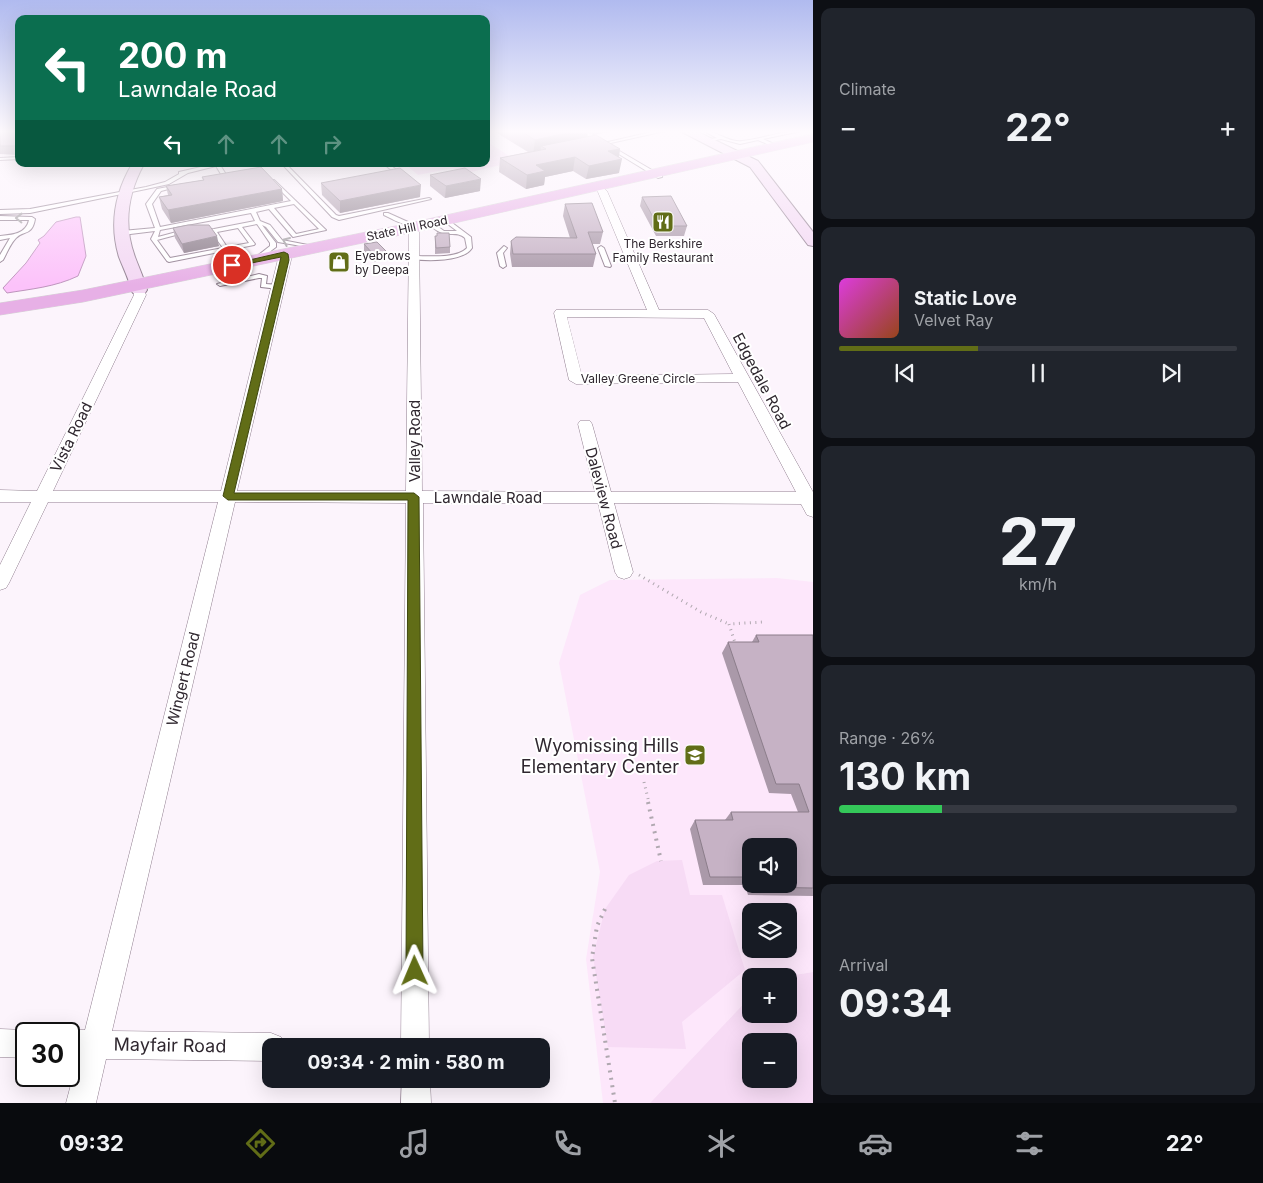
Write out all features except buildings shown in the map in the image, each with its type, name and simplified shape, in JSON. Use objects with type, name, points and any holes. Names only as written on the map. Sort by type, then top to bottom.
[{"type":"main road","points":[[128,182],[125,189],[121,211],[122,233],[127,256],[139,287]]},
{"type":"main road","name":"State Hill Road","points":[[0,315],[51,308],[251,261],[285,257],[319,247],[382,234],[433,228],[627,182]]},
{"type":"main road","points":[[768,182],[813,242]]},
{"type":"main road","name":"State Hill Road","points":[[0,309],[139,287],[433,228],[600,189]]},
{"type":"street","points":[[600,189],[655,314]]},
{"type":"street","name":"Valley Road","points":[[415,1038],[414,258],[433,228]]},
{"type":"street","name":"Wingert Road","points":[[80,1103],[82,1044],[228,496],[285,257]]},
{"type":"street","name":"Vista Road","points":[[0,583],[140,295],[139,287]]},
{"type":"street","name":"Valley Greene Circle","points":[[655,314],[560,313],[576,380],[742,378]]},
{"type":"street","name":"Edgedale Road","points":[[655,314],[708,314],[811,502]]},
{"type":"street","name":"Daleview Road","points":[[585,424],[604,497],[631,573]]},
{"type":"street","name":"Lawndale Road","points":[[0,496],[604,497],[811,502]]},
{"type":"street","points":[[0,1043],[15,1044]]},
{"type":"street","name":"Mayfair Road","points":[[82,1044],[262,1047]]},
{"type":"street","points":[[416,1088],[416,1103]]},
{"type":"lane","points":[[0,212],[30,211],[150,182]]},
{"type":"lane","points":[[154,239],[158,229],[149,204],[158,188],[168,182]]},
{"type":"lane","points":[[270,207],[296,236],[323,230],[276,182]]},
{"type":"lane","points":[[302,182],[334,216],[339,218],[384,212],[428,199],[423,195]]},
{"type":"lane","points":[[125,189],[158,188],[188,184]]},
{"type":"lane","points":[[311,192],[320,190]]},
{"type":"lane","points":[[122,233],[158,229],[295,202]]},
{"type":"lane","points":[[251,261],[273,247],[273,243],[261,228],[253,211]]},
{"type":"lane","points":[[384,212],[407,224],[433,228],[468,237],[470,247],[467,251],[450,257],[414,258]]},
{"type":"lane","points":[[382,234],[390,230],[393,225],[384,212]]},
{"type":"lane","points":[[0,218],[32,219],[28,230],[14,237],[0,238]]},
{"type":"lane","points":[[198,231],[214,231],[259,222],[268,226],[280,241],[302,246],[319,247]]},
{"type":"lane","points":[[154,239],[169,260],[252,244],[239,226]]},
{"type":"lane","points":[[154,239],[190,231]]},
{"type":"lane","points":[[214,231],[226,249]]},
{"type":"lane","points":[[0,260],[14,237]]},
{"type":"lane","points":[[503,266],[500,253],[504,248]]},
{"type":"lane","points":[[601,248],[608,266]]},
{"type":"lane","points":[[220,284],[259,276],[265,277],[263,286],[278,287]]},
{"type":"path","points":[[631,573],[701,612],[729,624],[762,622]]},
{"type":"path","points":[[729,624],[736,646]]},
{"type":"path","points":[[644,782],[661,861]]},
{"type":"path","points":[[605,909],[595,936],[592,958],[615,1103]]},
{"type":"shaded area","points":[[80,217],[86,256],[78,276],[52,285],[7,293],[3,288],[26,263],[40,243],[38,240],[56,222]]},
{"type":"shaded area","name":"Wyomissing Hills Elementary Center","points":[[777,578],[813,582],[813,972],[797,975],[797,968],[742,968],[742,1006],[650,1103],[603,1103],[586,959],[600,872],[559,663],[580,595],[610,580]]},
{"type":"shaded area","points":[[682,860],[690,895],[722,895],[744,968],[742,968],[742,972],[682,1022],[686,1049],[608,1047],[593,957],[605,909],[629,875],[657,861]]},
{"type":"shaded area","points":[[813,972],[813,1103],[650,1103],[742,1006],[742,1023],[797,1023],[797,975]]},
{"type":"place","name":"The Berkshire Family Restaurant","points":[[663,222]]},
{"type":"place","name":"Eyebrows by Deepa","points":[[339,262]]},
{"type":"place","name":"Wyomissing Hills Elementary Center","points":[[695,755]]},
{"type":"route","points":[[232,265],[284,254],[285,260],[228,496],[414,497],[415,971]]}]
